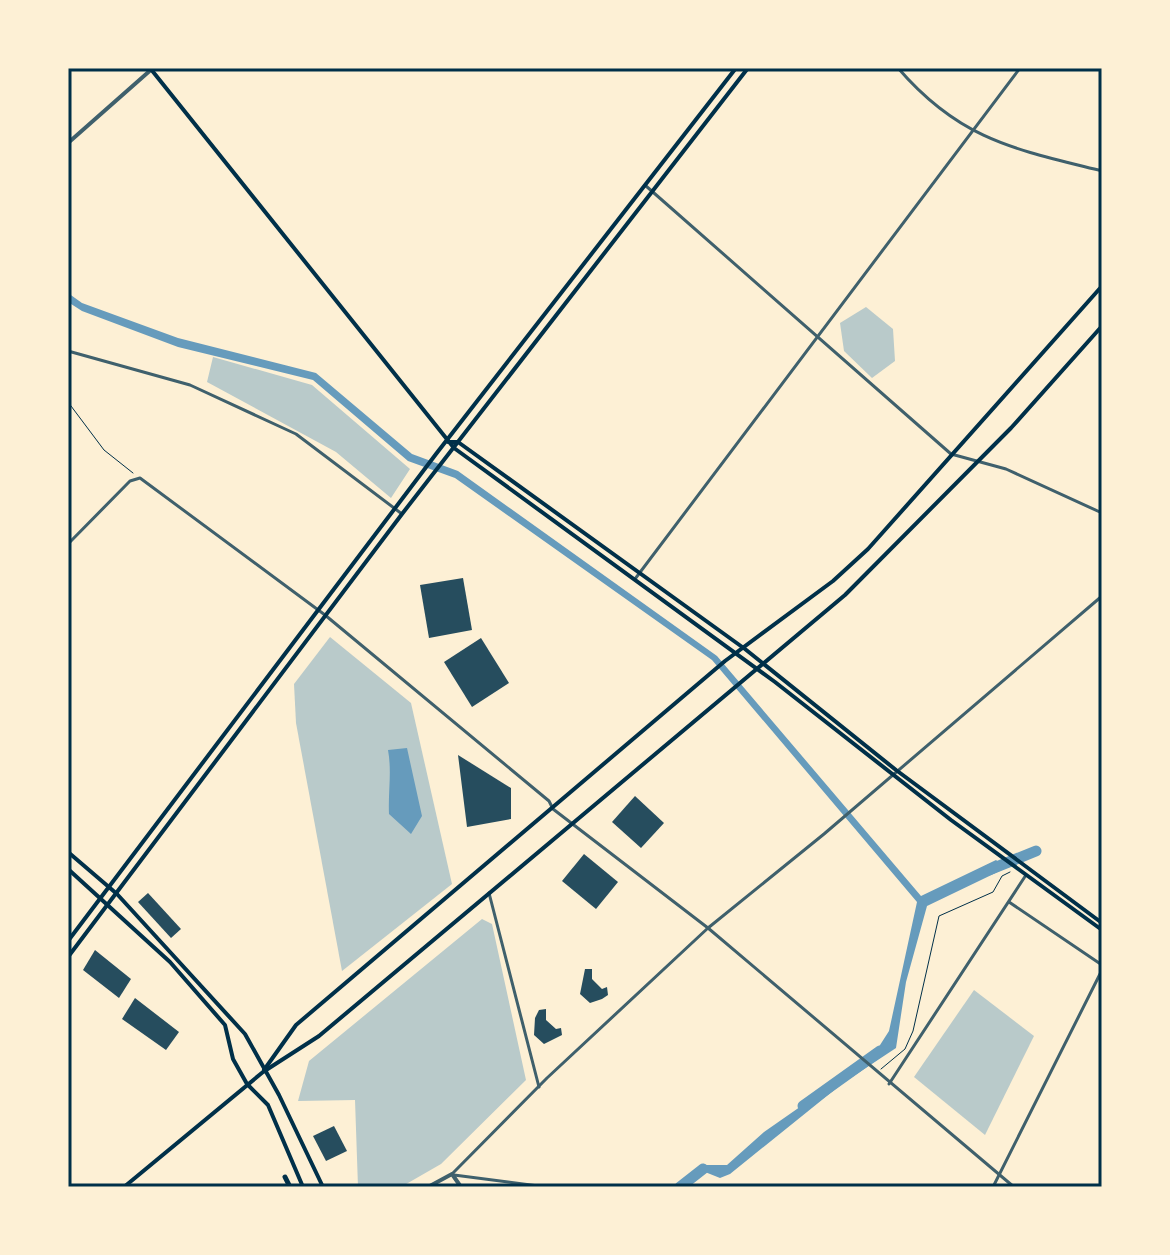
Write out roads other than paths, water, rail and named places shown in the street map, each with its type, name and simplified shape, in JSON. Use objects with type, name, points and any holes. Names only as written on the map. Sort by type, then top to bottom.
[{"type":"highway","points":[[285,1177],[290,1187]]},
{"type":"main road","points":[[68,941],[436,454],[736,68]]},
{"type":"main road","points":[[68,957],[402,514],[748,68]]},
{"type":"main road","points":[[152,69],[454,448],[758,669],[1003,858],[1102,923]]},
{"type":"main road","points":[[263,1072],[296,1025],[725,661],[745,649],[868,549],[1102,286]]},
{"type":"main road","points":[[124,1187],[247,1084],[319,1036],[764,665],[881,560],[978,461],[1102,326]]},
{"type":"main road","points":[[448,442],[458,442],[745,649],[896,770],[1010,856],[1026,875],[1102,930]]},
{"type":"main road","points":[[68,852],[117,894],[245,1034],[263,1072],[279,1095],[323,1187]]},
{"type":"main road","points":[[68,869],[170,962],[225,1025],[233,1059],[247,1084],[268,1105],[303,1187]]},
{"type":"street","points":[[898,68],[934,105],[972,132],[1001,145],[1102,171]]},
{"type":"street","points":[[635,579],[1020,68]]},
{"type":"street","points":[[68,143],[152,69]]},
{"type":"street","points":[[645,186],[951,454],[1006,469],[1102,513]]},
{"type":"street","points":[[68,351],[190,385],[296,434],[402,514]]},
{"type":"street","points":[[68,544],[130,481],[140,478],[325,615],[549,801],[553,809],[708,928],[1014,1187]]},
{"type":"street","points":[[428,1187],[452,1174],[539,1087],[708,928],[1102,596]]},
{"type":"street","points":[[889,1084],[1026,875]]},
{"type":"street","points":[[489,893],[539,1087]]},
{"type":"street","points":[[993,1187],[1102,967],[1008,902]]},
{"type":"street","points":[[452,1174],[461,1187]]},
{"type":"street","points":[[452,1174],[546,1187]]},
{"type":"water","points":[[68,293],[82,303],[178,338],[316,373],[412,454],[458,471],[717,656],[921,896],[996,860],[1006,868],[927,906],[906,982],[896,1048],[843,1083],[730,1174],[720,1178],[700,1170],[680,1187],[674,1187],[701,1165],[727,1165],[764,1132],[873,1056],[889,1031],[917,902],[712,660],[455,478],[408,461],[313,380],[178,347],[82,311],[68,302]]},
{"type":"water","points":[[407,748],[422,816],[411,834],[389,814],[388,750]]},
{"type":"waterway","points":[[989,870],[1036,851]]},
{"type":"waterway","points":[[803,1106],[880,1051]]},
{"type":"waterway","points":[[680,1187],[703,1169]]}]
